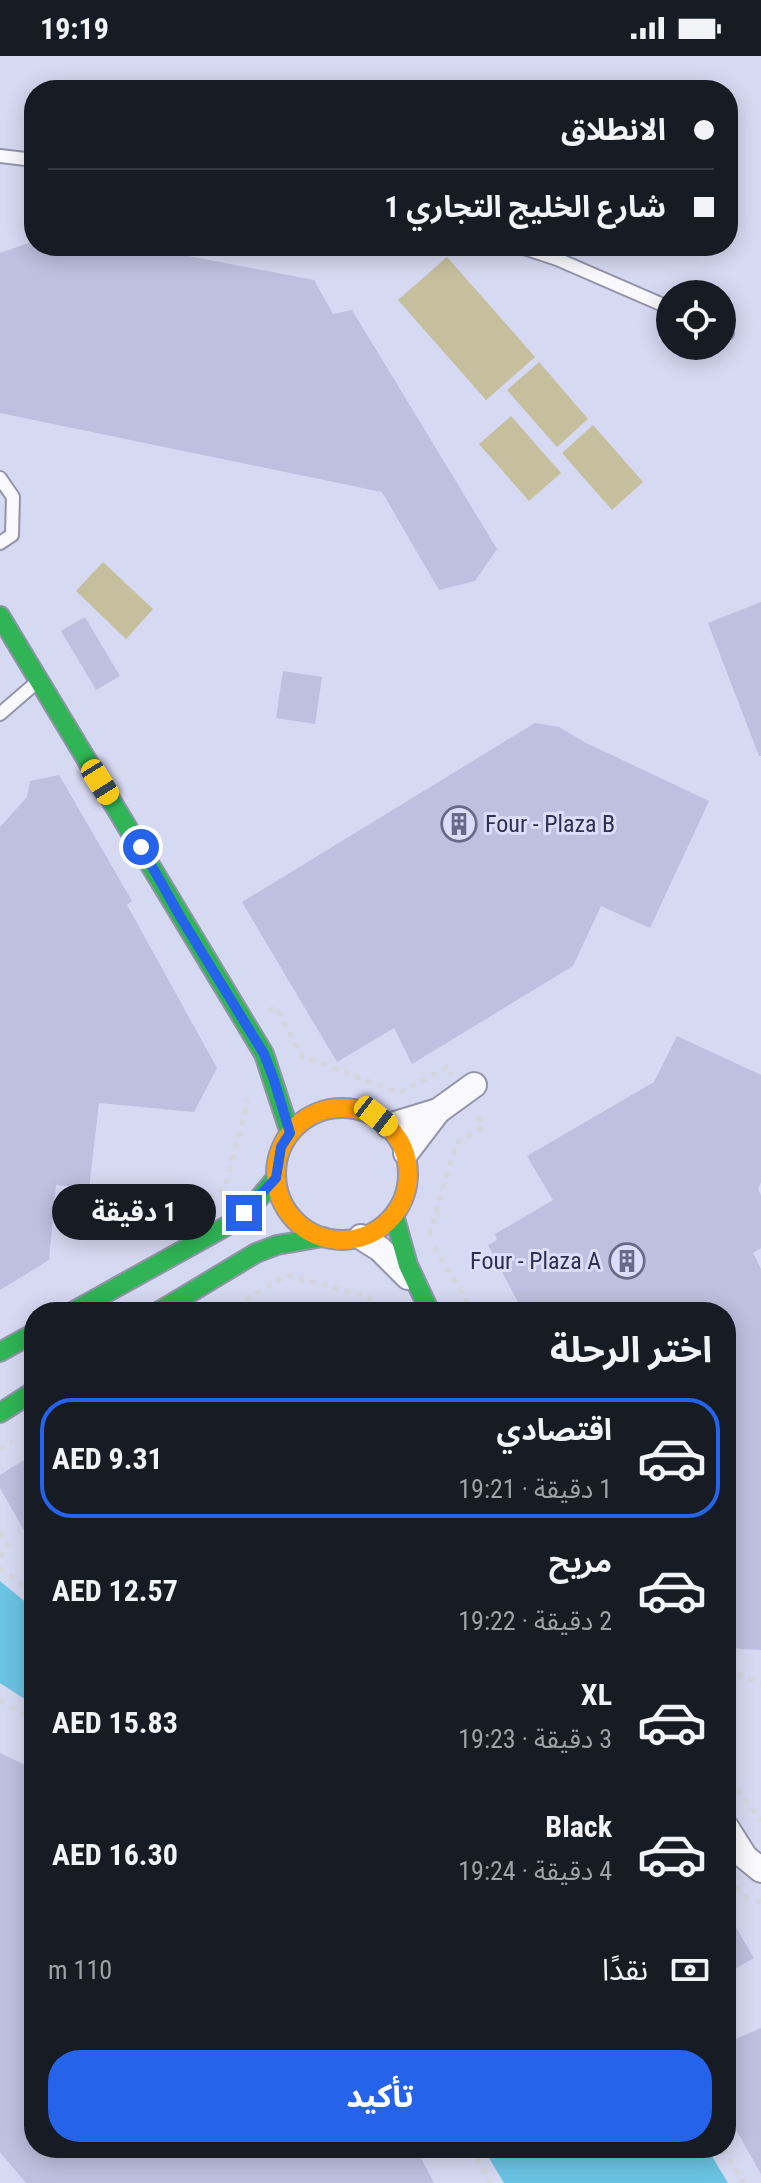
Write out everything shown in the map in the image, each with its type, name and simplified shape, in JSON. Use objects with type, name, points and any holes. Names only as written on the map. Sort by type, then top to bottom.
[{"type":"street","points":[[0,616],[11,647],[38,682],[141,847],[264,1054],[290,1133]]},
{"type":"street","points":[[264,1054],[292,1084]]},
{"type":"street","points":[[406,1153],[438,1111],[474,1085]]},
{"type":"street","points":[[308,1098],[324,1110]]},
{"type":"street","points":[[346,1107],[376,1116],[389,1126],[406,1153],[409,1170],[403,1201],[383,1226],[361,1237],[338,1240],[323,1237],[308,1231],[285,1209],[276,1178],[281,1147],[301,1121],[324,1110],[346,1107]]},
{"type":"street","points":[[389,1126],[438,1111]]},
{"type":"street","points":[[90,1302],[232,1223],[255,1203],[276,1178]]},
{"type":"street","points":[[394,1215],[404,1259],[424,1302]]},
{"type":"street","points":[[175,1302],[256,1253],[277,1245],[323,1237]]},
{"type":"street","points":[[361,1237],[397,1264],[412,1280]]},
{"type":"street","points":[[0,1352],[24,1339]]},
{"type":"street","points":[[0,1413],[24,1397]]},
{"type":"street","points":[[736,1843],[745,1857],[761,1870]]},
{"type":"lane","points":[[0,156],[24,159]]},
{"type":"lane","points":[[548,256],[656,302]]},
{"type":"lane","points":[[0,478],[13,497],[12,535],[0,543]]},
{"type":"lane","points":[[0,714],[38,682]]},
{"type":"path","points":[[242,1302],[287,1275],[369,1297],[372,1302]]},
{"type":"path","points":[[0,1532],[8,1546],[0,1557]]},
{"type":"path","points":[[0,1568],[24,1587]]},
{"type":"path","points":[[736,1673],[761,1684]]},
{"type":"path","points":[[0,1700],[24,1715]]},
{"type":"path","points":[[736,1786],[761,1821]]},
{"type":"path","points":[[736,1889],[747,1898],[761,1902]]},
{"type":"path","points":[[476,2158],[491,2183]]},
{"type":"path","points":[[729,2158],[744,2183]]},
{"type":"shaded area","points":[[447,257],[535,357],[486,400],[398,300]]},
{"type":"shaded area","points":[[539,362],[588,419],[557,447],[507,390]]},
{"type":"shaded area","points":[[511,416],[561,473],[529,501],[479,444]]},
{"type":"shaded area","points":[[593,425],[643,482],[612,510],[562,453]]},
{"type":"shaded area","points":[[103,562],[153,609],[126,639],[76,591]]},
{"type":"water","points":[[0,1581],[24,1601],[24,1699],[0,1683]]},
{"type":"water","points":[[489,2158],[713,2158],[728,2183],[504,2183]]},
{"type":"building","points":[[24,245],[24,256],[188,256],[314,280],[333,314],[352,310],[497,549],[475,581],[439,590],[382,492],[0,413],[0,253]]},
{"type":"building","points":[[761,602],[761,756],[759,756],[708,623]]},
{"type":"building","points":[[85,617],[120,676],[96,690],[61,631]]},
{"type":"building","points":[[283,671],[322,677],[315,724],[276,718]]},
{"type":"building","points":[[535,723],[559,727],[709,801],[650,928],[601,906],[573,966],[412,1064],[394,1028],[337,1062],[242,902]]},
{"type":"building","points":[[59,775],[132,901],[127,905],[217,1068],[194,1112],[99,1103],[89,1188],[56,1185],[49,1260],[0,1290],[0,827],[27,797],[30,781]]},
{"type":"building","points":[[677,1036],[761,1075],[761,1182],[758,1189],[761,1195],[761,1248],[753,1253],[761,1269],[761,1650],[736,1649],[736,1302],[518,1302],[488,1245],[497,1240],[495,1234],[553,1200],[527,1156],[654,1082]]},
{"type":"building","points":[[24,1460],[24,1530],[0,1488],[0,1475]]},
{"type":"building","points":[[0,1753],[24,1764],[24,2158],[421,2158],[434,2183],[26,2183],[0,2152]]},
{"type":"building","points":[[736,1928],[754,1958],[736,1968]]},
{"type":"building","points":[[761,2028],[761,2174],[736,2130],[736,2039]]},
{"type":"traffic: fast","points":[[0,616],[264,1054],[290,1133]]},
{"type":"traffic: fast","points":[[90,1302],[232,1223],[255,1203],[276,1178]]},
{"type":"traffic: fast","points":[[394,1215],[408,1265],[425,1302]]},
{"type":"traffic: fast","points":[[175,1302],[256,1253],[277,1245],[323,1237]]},
{"type":"traffic: fast","points":[[0,1352],[24,1339]]},
{"type":"traffic: fast","points":[[0,1413],[24,1397]]},
{"type":"traffic: slow","points":[[342,1108],[367,1113],[389,1127],[403,1149],[408,1174],[403,1199],[389,1221],[367,1235],[342,1240],[317,1235],[295,1221],[281,1199],[276,1174],[281,1149],[295,1127],[317,1113],[342,1108]]},
{"type":"place","name":"Four - Plaza B","points":[[459,824]]},
{"type":"place","name":"Four - Plaza A","points":[[627,1261]]},
{"type":"route","points":[[141,847],[264,1054],[283,1106],[290,1133],[281,1147],[276,1178],[244,1213]]}]
